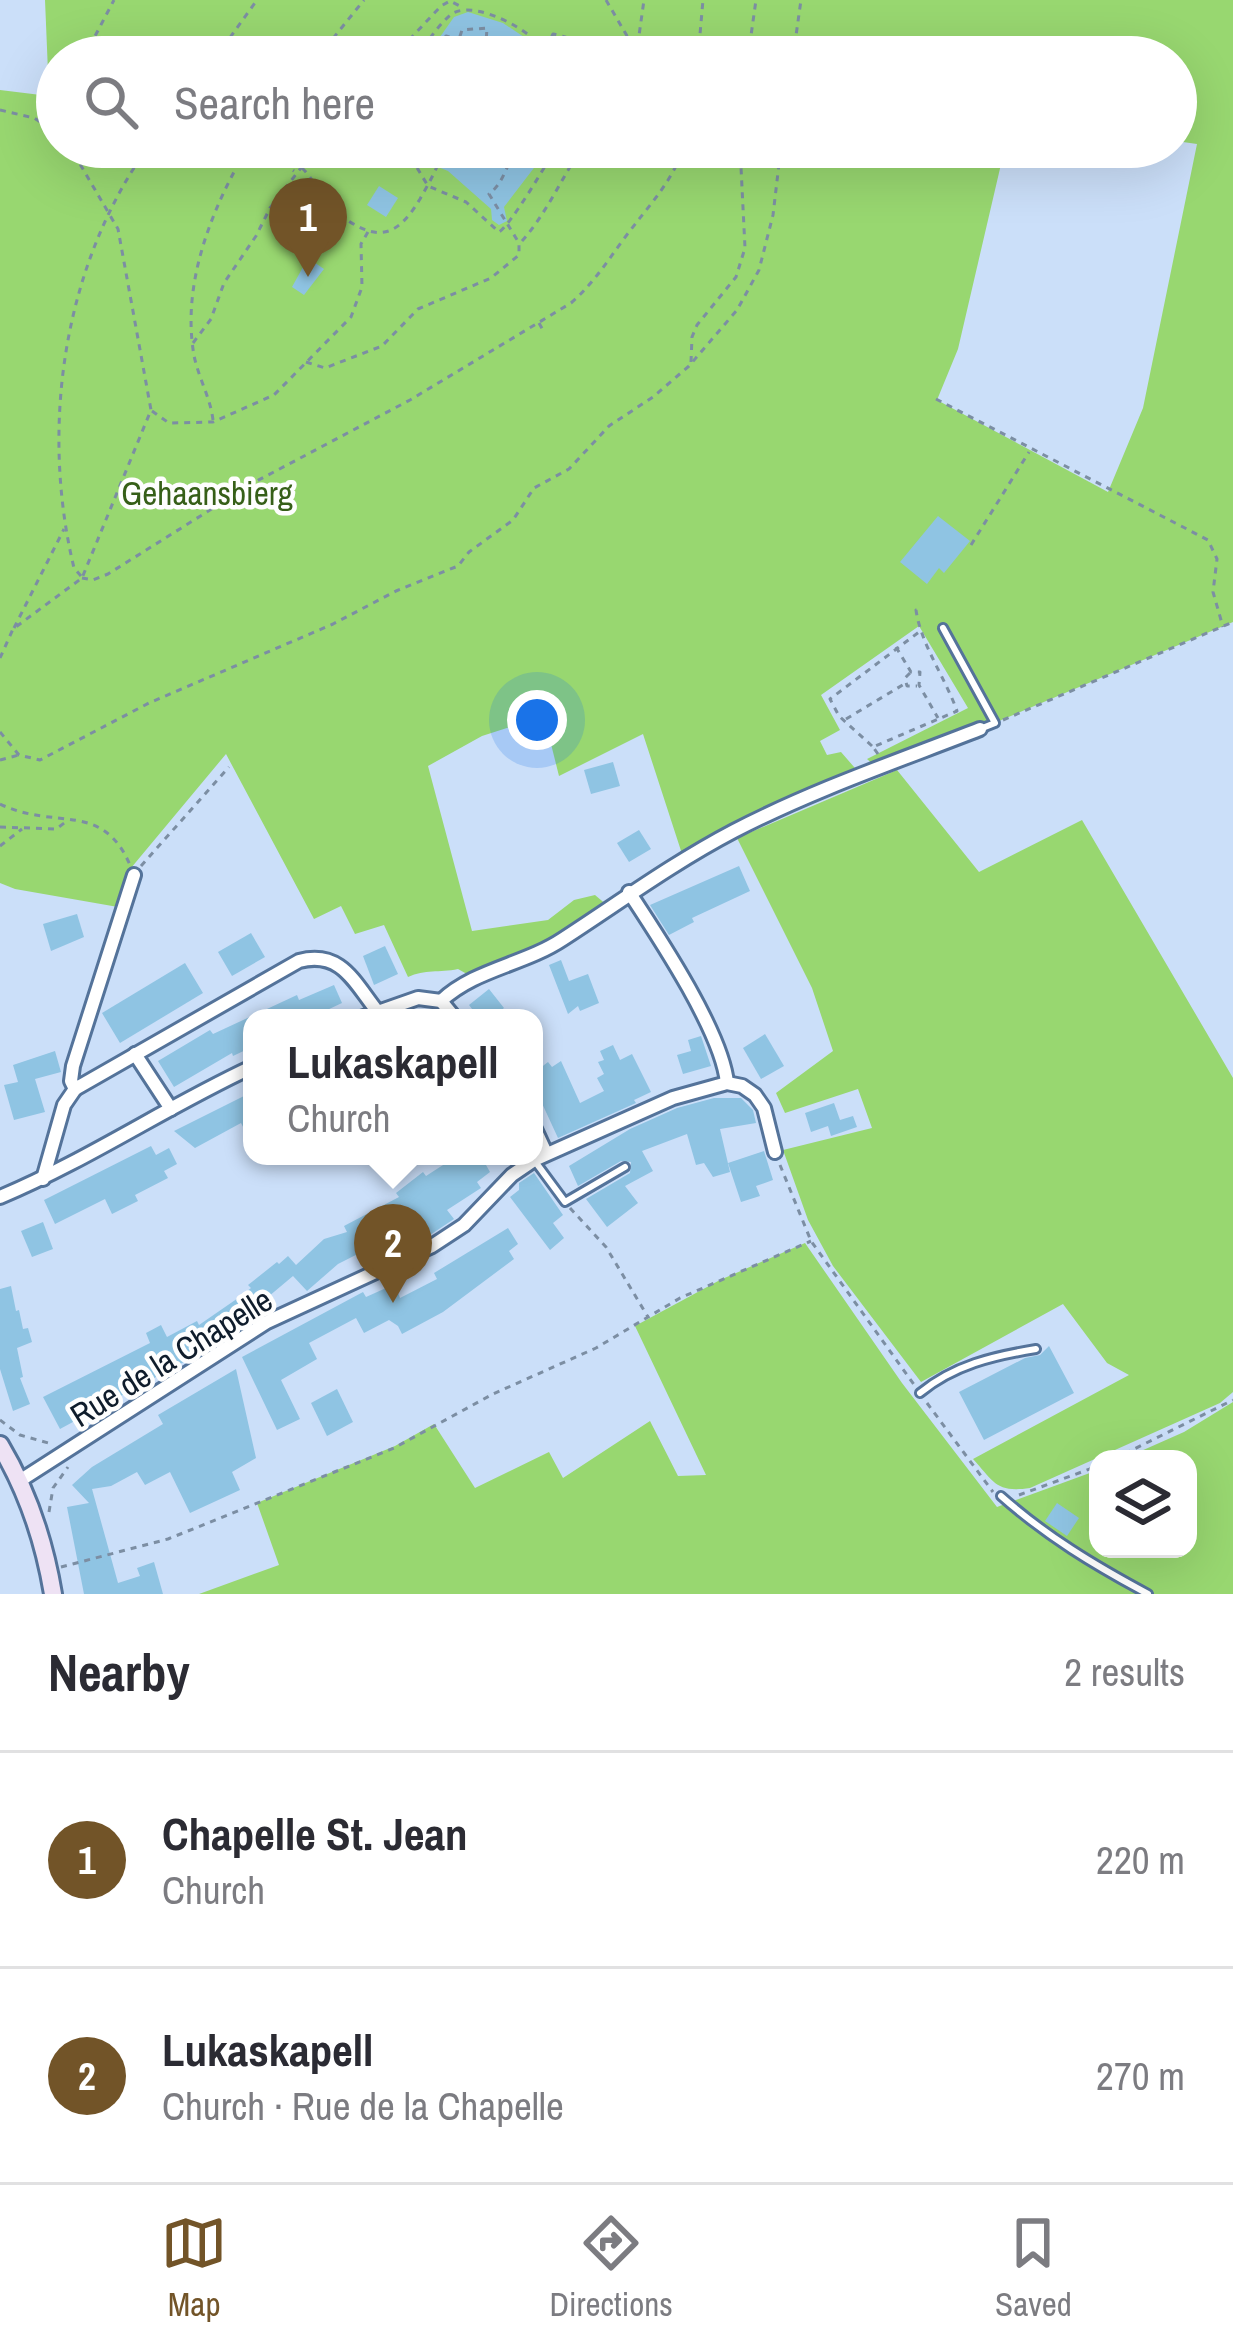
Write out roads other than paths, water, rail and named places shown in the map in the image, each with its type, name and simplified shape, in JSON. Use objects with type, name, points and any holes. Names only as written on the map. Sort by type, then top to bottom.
[{"type":"main road","points":[[0,1444],[21,1480],[53,1594]]},
{"type":"street","points":[[383,1009],[418,998],[441,1001],[474,978],[561,941],[629,892],[734,831],[980,729]]},
{"type":"street","points":[[75,1089],[73,1066],[134,875]]},
{"type":"street","points":[[629,892],[671,956],[720,1053],[727,1083],[755,1094],[764,1108],[775,1152]]},
{"type":"street","points":[[43,1179],[64,1105],[75,1089],[299,961],[329,958],[375,1009]]},
{"type":"street","points":[[441,1001],[448,1009]]},
{"type":"street","points":[[135,1054],[171,1108]]},
{"type":"street","points":[[0,1197],[43,1179],[243,1072]]},
{"type":"street","name":"Rue de la Chapelle","points":[[543,1155],[698,1088],[727,1083]]},
{"type":"street","name":"Rue de la Chapelle","points":[[21,1480],[267,1322],[432,1246],[464,1225],[526,1165]]},
{"type":"lane","points":[[943,628],[995,723],[980,729]]},
{"type":"lane","points":[[543,1162],[565,1202],[625,1167]]},
{"type":"lane","points":[[920,1393],[962,1367],[1036,1349]]},
{"type":"lane","points":[[1000,1496],[1087,1562],[1148,1594]]},
{"type":"place","name":"Chapelle St. Jean","points":[[308,277]]},
{"type":"place","name":"Lukaskapell","points":[[393,1303]]},
{"type":"park label","name":"Gehaansbierg","points":[[207,493]]}]
